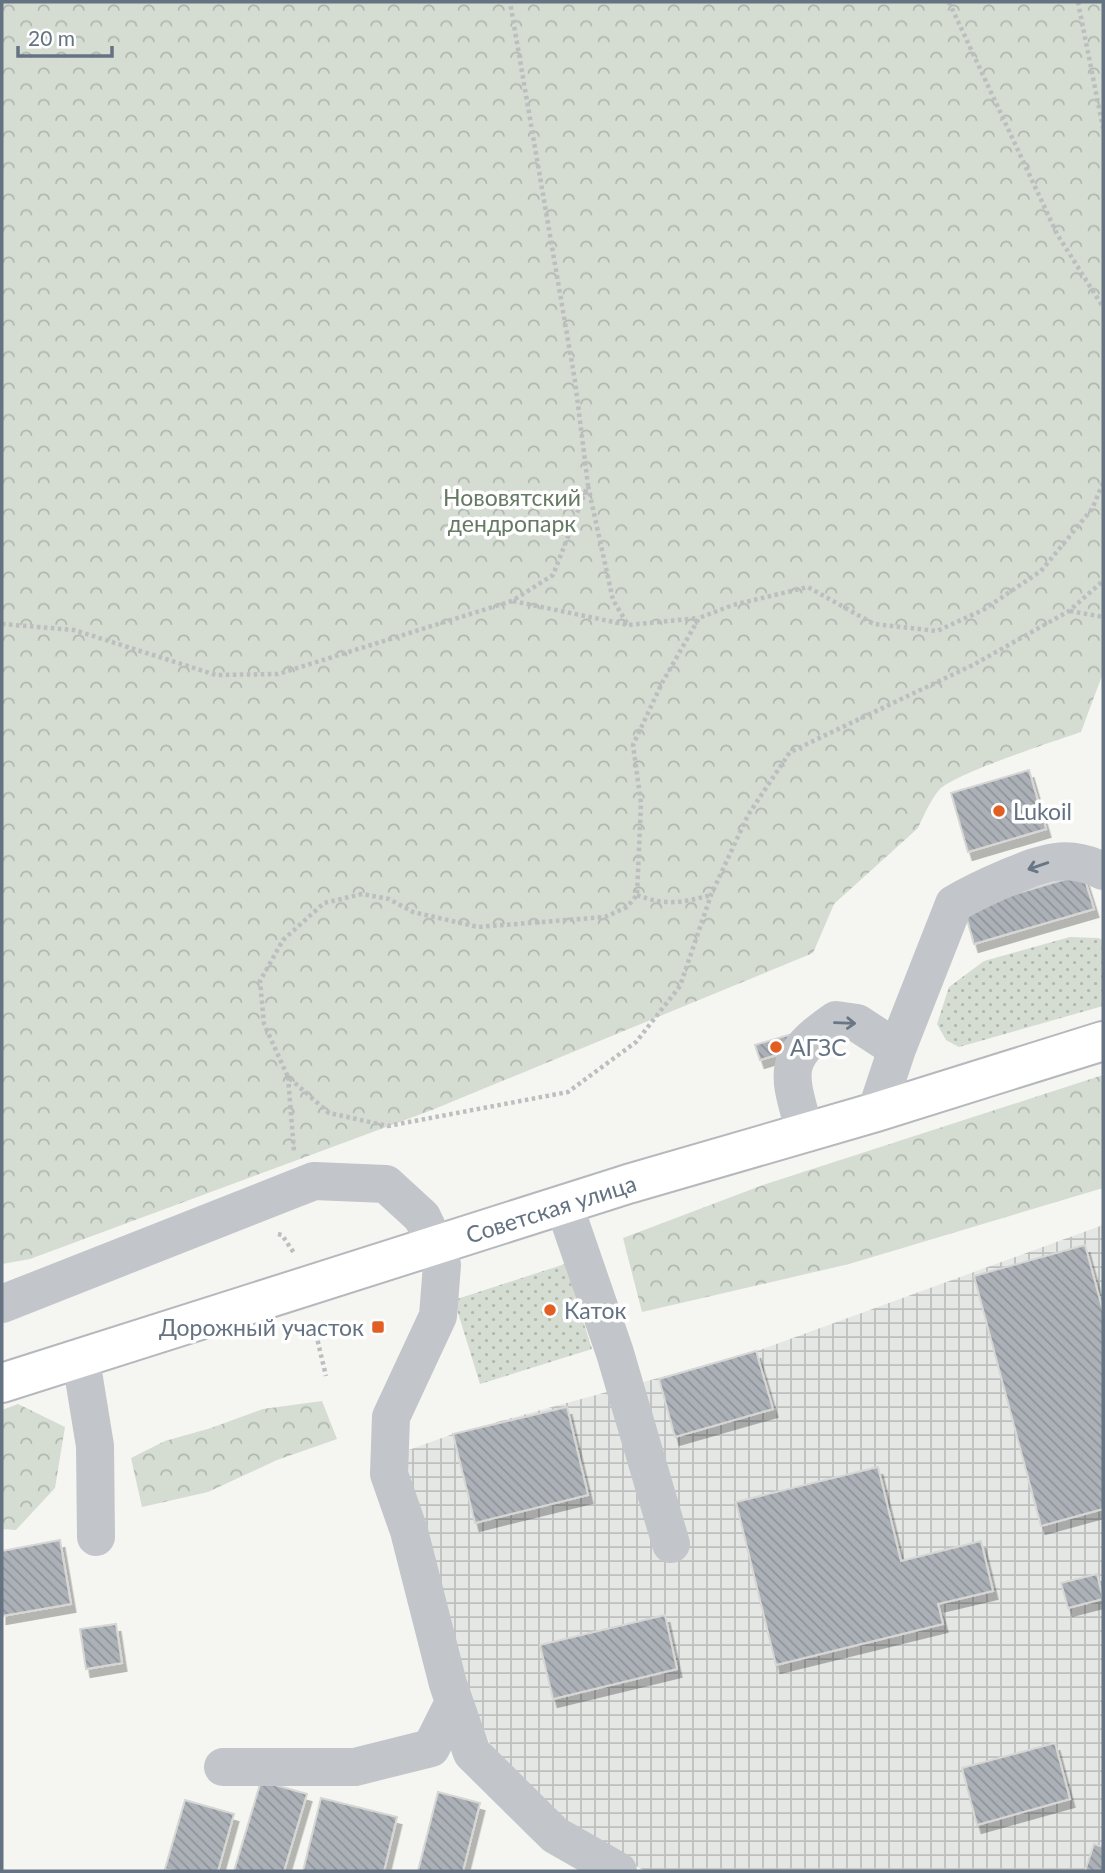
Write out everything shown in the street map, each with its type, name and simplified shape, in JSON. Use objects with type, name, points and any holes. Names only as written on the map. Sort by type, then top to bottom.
[{"type":"main road","name":"Советская улица","points":[[2,1383],[564,1205],[1103,1041]]},
{"type":"lane","points":[[876,1112],[897,1049],[954,904],[972,893],[1042,863],[1072,861],[1103,871]]},
{"type":"lane","points":[[805,1133],[790,1076],[797,1058],[812,1037],[836,1020],[857,1023],[897,1049]]},
{"type":"lane","points":[[2,1304],[314,1181],[386,1184],[422,1217],[442,1265],[438,1317],[391,1417],[389,1474],[409,1531],[454,1702],[472,1753],[555,1835],[618,1871]]},
{"type":"lane","points":[[564,1205],[615,1353],[671,1544]]},
{"type":"lane","points":[[81,1360],[95,1447],[96,1537]]},
{"type":"lane","points":[[223,1767],[355,1767],[431,1748],[454,1702]]},
{"type":"path","points":[[510,2],[575,381],[588,485],[613,600],[628,625]]},
{"type":"path","points":[[949,2],[1057,234],[1103,307]]},
{"type":"path","points":[[1078,2],[1103,128]]},
{"type":"path","points":[[512,601],[628,625],[699,618],[733,605],[808,587],[874,624],[937,631],[983,610],[1041,571],[1092,509],[1103,483]]},
{"type":"path","points":[[2,624],[74,629],[216,675],[278,674],[512,601],[553,575],[588,485]]},
{"type":"path","points":[[288,1077],[328,1113],[388,1126],[568,1092],[636,1042],[680,986],[711,895],[748,815],[790,752],[973,664],[1069,611],[1103,581]]},
{"type":"path","points":[[1069,611],[1103,617]]},
{"type":"path","points":[[314,1181],[294,1153],[288,1077],[264,1024],[261,981],[283,940],[324,903],[362,894],[389,899],[413,912],[478,928],[605,917],[627,908],[637,895],[641,803],[633,745],[662,684],[699,618]]},
{"type":"path","points":[[637,895],[657,902],[681,903],[711,895]]},
{"type":"path","points":[[316,1334],[326,1376]]},
{"type":"shaded area","points":[[1103,1225],[1103,1871],[645,1871],[584,1837],[498,1761],[475,1711],[403,1452],[453,1434],[757,1351]]},
{"type":"green space","name":"Нововятский дендропарк","points":[[2,2],[1103,2],[1103,673],[1081,732],[963,775],[939,790],[918,828],[834,904],[813,953],[432,1110],[30,1259],[2,1264]]},
{"type":"green space","points":[[1070,937],[1103,940],[1103,1006],[959,1047],[946,1040],[937,1024],[949,987],[984,961]]},
{"type":"green space","points":[[1103,1075],[1103,1188],[849,1264],[642,1312],[623,1238],[763,1185]]},
{"type":"green space","points":[[565,1264],[592,1349],[480,1384],[454,1300]]},
{"type":"green space","points":[[322,1401],[337,1439],[277,1460],[208,1492],[142,1507],[131,1458],[165,1441],[263,1409]]},
{"type":"green space","points":[[18,1404],[65,1427],[55,1488],[16,1530],[2,1529],[2,1410]]},
{"type":"building","name":"Lukoil","points":[[1029,770],[1046,829],[968,852],[951,793]]},
{"type":"building","points":[[1083,874],[1094,909],[974,944],[964,909]]},
{"type":"building","name":"АГЗС","points":[[792,1034],[796,1049],[760,1060],[755,1045]]},
{"type":"building","points":[[1085,1245],[1103,1311],[1103,1509],[1041,1526],[974,1276]]},
{"type":"building","points":[[756,1351],[773,1409],[675,1437],[659,1379]]},
{"type":"building","points":[[567,1407],[588,1495],[475,1523],[453,1434]]},
{"type":"building","points":[[878,1467],[901,1561],[981,1541],[993,1591],[938,1604],[943,1624],[776,1665],[736,1502]]},
{"type":"building","points":[[60,1540],[71,1604],[2,1616],[2,1551]]},
{"type":"building","points":[[1097,1574],[1103,1599],[1068,1608],[1061,1583]]},
{"type":"building","points":[[665,1615],[677,1669],[553,1699],[540,1645]]},
{"type":"building","points":[[116,1624],[122,1663],[86,1669],[80,1629]]},
{"type":"building","points":[[1055,1743],[1070,1799],[977,1825],[962,1768]]},
{"type":"building","points":[[261,1781],[307,1794],[284,1871],[234,1871]]},
{"type":"building","points":[[438,1792],[480,1803],[463,1871],[418,1871]]},
{"type":"building","points":[[321,1798],[397,1817],[384,1871],[303,1871]]},
{"type":"building","points":[[185,1800],[234,1814],[218,1871],[165,1869]]},
{"type":"building","points":[[1094,1844],[1103,1847],[1103,1871],[1085,1871]]},
{"type":"place","name":"Lukoil","points":[[999,811]]},
{"type":"place","name":"АГЗС","points":[[776,1047]]},
{"type":"place","name":"Каток","points":[[550,1310]]},
{"type":"place","name":"Дорожный участок","points":[[378,1327]]}]
